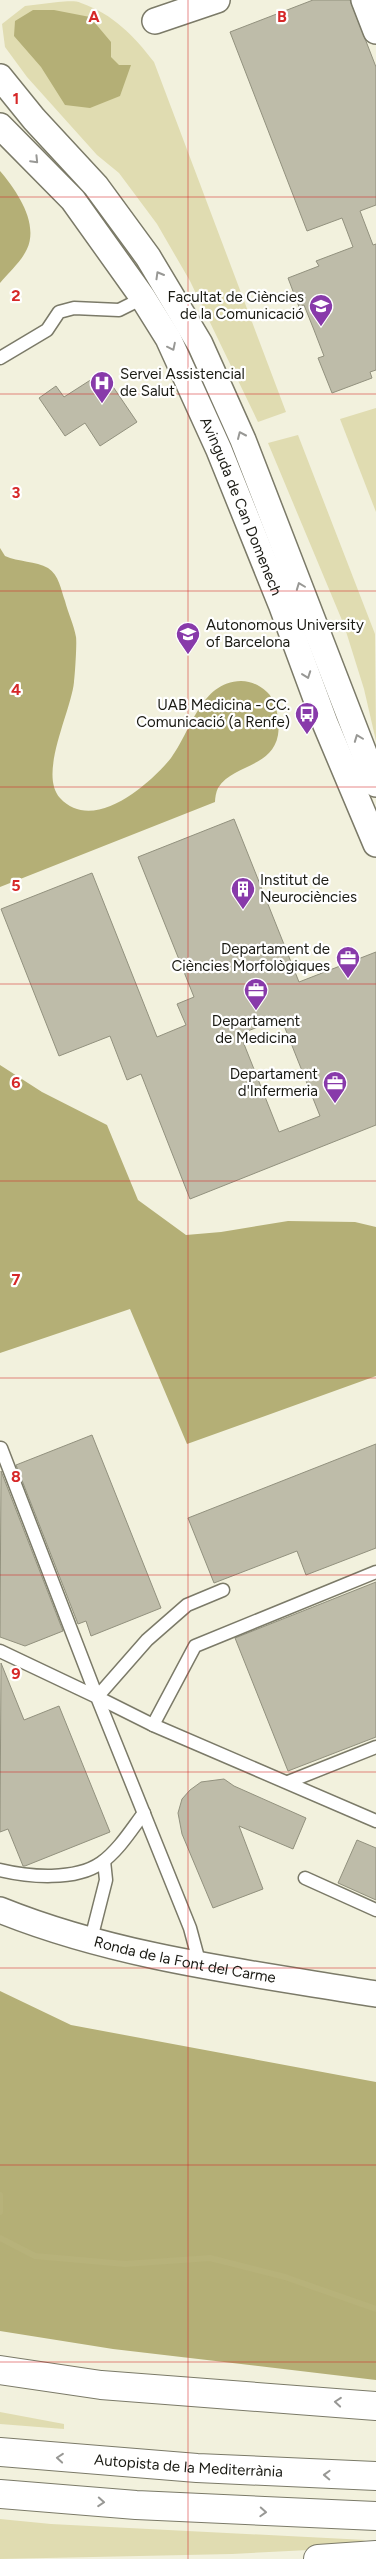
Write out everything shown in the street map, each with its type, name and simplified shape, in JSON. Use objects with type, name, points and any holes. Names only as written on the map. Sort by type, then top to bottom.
[{"type":"highway","points":[[0,2353],[300,2399]]},
{"type":"highway","points":[[0,2370],[101,2385],[376,2406]]},
{"type":"highway","name":"Autopista de la Mediterrània","points":[[0,2452],[197,2468],[376,2476]]},
{"type":"highway","points":[[0,2494],[136,2505],[376,2516]]},
{"type":"highway","points":[[318,2559],[376,2555]]},
{"type":"street","points":[[155,21],[166,19],[217,0]]},
{"type":"street","points":[[364,0],[376,31]]},
{"type":"street","name":"Avinguda de Can Domenech","points":[[0,77],[34,119],[96,186],[148,257],[200,344],[243,440],[376,784]]},
{"type":"street","name":"Avinguda de Can Domenech","points":[[0,126],[73,200],[143,298],[168,338],[220,450],[281,604],[325,723],[376,844]]},
{"type":"street","name":"Ronda de la Font del Carme","points":[[0,1910],[45,1928],[200,1965],[376,1994]]},
{"type":"lane","points":[[0,358],[47,330],[59,312],[74,308],[119,310],[143,298]]},
{"type":"lane","points":[[1,1448],[97,1697],[190,1928],[200,1965]]},
{"type":"lane","points":[[153,1725],[195,1646],[376,1572]]},
{"type":"lane","points":[[97,1697],[147,1640],[187,1605],[223,1590]]},
{"type":"lane","points":[[0,1651],[153,1725],[376,1821]]},
{"type":"lane","points":[[288,1782],[376,1747]]},
{"type":"lane","points":[[0,1870],[51,1877],[90,1868],[104,1861],[117,1849],[144,1813]]},
{"type":"lane","points":[[91,1939],[106,1880],[104,1861]]},
{"type":"lane","points":[[305,1878],[376,1910]]},
{"type":"shaded area","points":[[58,2],[78,2],[103,13],[131,35],[154,62],[286,412],[258,422],[190,281],[157,224],[119,173],[97,155],[27,77],[5,47],[2,24],[25,6]]},
{"type":"shaded area","points":[[33,10],[54,10],[90,17],[111,42],[111,57],[119,65],[131,65],[120,96],[90,108],[65,105],[41,67],[14,36],[15,21]]},
{"type":"shaded area","points":[[0,171],[13,188],[24,208],[28,218],[30,239],[27,249],[18,263],[0,283]]},
{"type":"shaded area","points":[[376,408],[376,512],[340,419]]},
{"type":"shaded area","points":[[298,435],[375,634],[376,741],[364,689],[344,625],[268,443]]},
{"type":"shaded area","points":[[0,548],[5,556],[38,564],[52,571],[59,583],[74,628],[76,659],[74,682],[58,742],[52,774],[54,787],[60,798],[73,808],[88,811],[104,808],[120,802],[149,781],[171,758],[206,699],[216,690],[227,684],[241,681],[248,682],[264,690],[273,701],[279,724],[274,746],[268,754],[225,780],[217,790],[215,802],[0,887]]},
{"type":"shaded area","points":[[0,1065],[42,1092],[107,1125],[138,1200],[186,1235],[221,1232],[288,1221],[355,1222],[376,1227],[376,1376],[187,1444],[130,1309],[0,1353]]},
{"type":"shaded area","points":[[0,1991],[71,2025],[376,2082],[376,2380],[113,2349],[0,2331]]},
{"type":"shaded area","points":[[0,2412],[64,2424],[64,2429],[0,2424]]},
{"type":"shaded area","points":[[0,2519],[51,2524],[366,2540],[329,2549],[232,2554],[0,2559]]},
{"type":"building","name":"Facultat de Ciències de la Comunicació","points":[[313,0],[350,0],[376,67],[376,205],[360,211],[373,245],[376,244],[376,370],[370,372],[372,378],[332,393],[318,358],[324,356],[304,305],[299,307],[288,278],[319,266],[316,261],[353,247],[342,218],[307,231],[230,32]]},
{"type":"building","name":"Servei Assistencial de Salut","points":[[103,372],[137,422],[100,446],[85,423],[65,436],[39,398],[56,386],[64,397]]},
{"type":"building","points":[[234,819],[299,982],[376,952],[376,1125],[190,1199],[141,1074],[127,1080],[110,1036],[59,1056],[1,909],[92,873],[157,1037],[186,1025],[177,1004],[194,997],[138,857]],"holes":[[[281,1018],[320,1116],[279,1132],[240,1034]]]},
{"type":"building","points":[[92,1435],[161,1608],[91,1636],[86,1621],[78,1624],[16,1465]]},
{"type":"building","points":[[376,1444],[376,1548],[306,1575],[297,1551],[214,1583],[188,1518]]},
{"type":"building","points":[[1,1471],[63,1631],[25,1646],[0,1637]]},
{"type":"building","points":[[376,1582],[376,1737],[288,1771],[235,1638]]},
{"type":"building","points":[[1,1663],[24,1720],[59,1706],[110,1832],[25,1866],[23,1866],[8,1829],[0,1832]]},
{"type":"building","points":[[224,1779],[234,1786],[306,1818],[293,1849],[239,1826],[263,1889],[213,1908],[182,1834],[178,1813],[182,1799],[190,1790],[201,1782]]},
{"type":"building","points":[[357,1840],[376,1848],[376,1900],[338,1883]]},
{"type":"waterway","points":[[0,2195],[0,2212]]},
{"type":"waterway","points":[[0,2238],[35,2256],[125,2264],[210,2258],[285,2277],[376,2309]]},
{"type":"place","name":"Facultat de Ciències de la Comunicació","points":[[321,327]]},
{"type":"place","name":"Servei Assistencial de Salut","points":[[102,404]]},
{"type":"place","name":"Autonomous University of Barcelona","points":[[188,655]]},
{"type":"place","name":"UAB Medicina - CC. Comunicació (a Renfe)","points":[[307,735]]},
{"type":"place","name":"Institut de Neurociències","points":[[243,910]]},
{"type":"place","name":"Departament de Ciències Morfològiques","points":[[348,979]]},
{"type":"place","name":"Departament de Medicina","points":[[256,1011]]},
{"type":"place","name":"Departament d'Infermeria","points":[[335,1104]]}]
